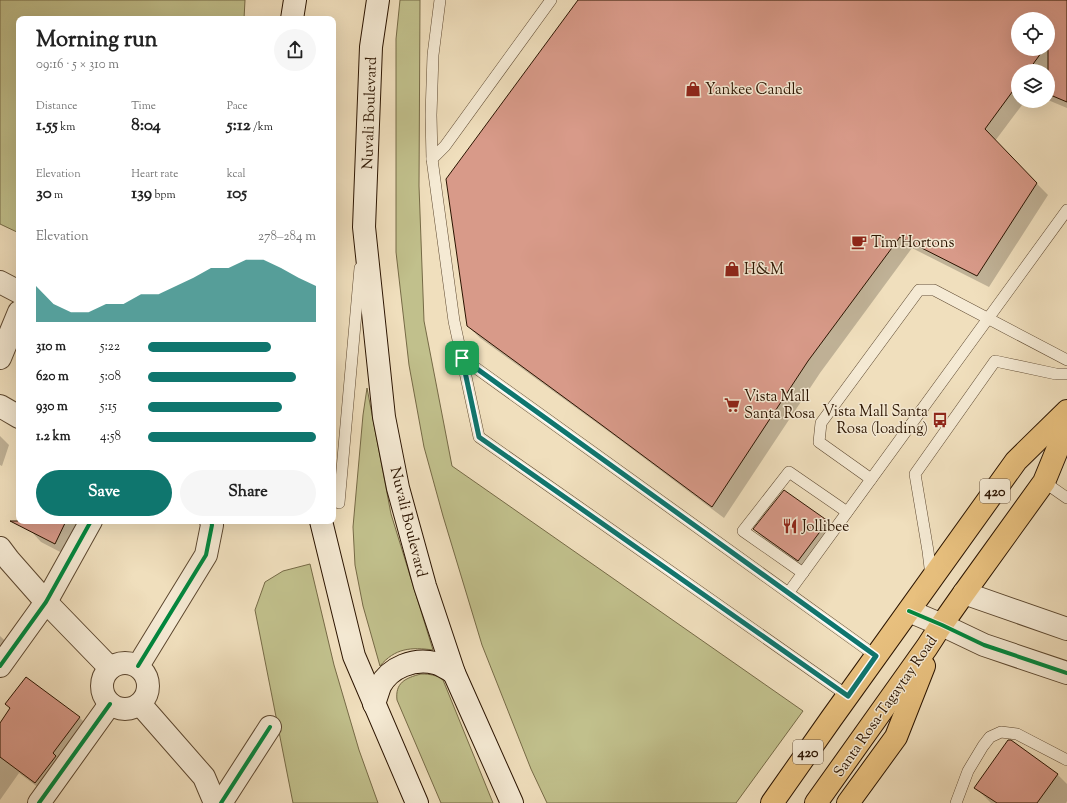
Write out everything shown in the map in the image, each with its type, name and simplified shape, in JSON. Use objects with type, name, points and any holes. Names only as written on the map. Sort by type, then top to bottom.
[{"type":"main road","name":"420","points":[[772,803],[1016,461],[1067,411]]},
{"type":"main road","name":"Santa Rosa-Tagaytay Road","points":[[816,803],[1044,482],[1067,426]]},
{"type":"main road","points":[[848,803],[896,737],[940,627]]},
{"type":"main road","points":[[767,803],[786,785]]},
{"type":"street","points":[[292,16],[295,0]]},
{"type":"street","name":"Nuvali Boulevard","points":[[378,0],[371,47],[364,227],[384,417],[397,481],[425,586],[454,673],[512,803]]},
{"type":"street","points":[[0,282],[16,290]]},
{"type":"street","points":[[0,358],[16,319]]},
{"type":"street","points":[[0,406],[16,416]]},
{"type":"street","points":[[0,666],[46,602],[89,524]]},
{"type":"street","points":[[138,666],[206,555],[212,524]]},
{"type":"street","points":[[322,524],[354,656],[417,803]]},
{"type":"street","points":[[0,548],[46,602],[110,668]]},
{"type":"street","points":[[964,593],[1067,629]]},
{"type":"street","points":[[909,611],[940,627],[984,645],[1067,673]]},
{"type":"street","points":[[124,662],[138,666],[144,672],[148,680],[148,689],[140,704],[130,708],[120,708],[110,704],[104,696],[101,686],[104,676],[110,668],[116,664],[124,662]]},
{"type":"street","points":[[374,704],[381,685],[395,669],[405,665],[415,662],[436,663],[444,666],[454,673]]},
{"type":"street","points":[[39,803],[110,704]]},
{"type":"street","points":[[140,704],[204,777],[215,803]]},
{"type":"street","points":[[221,803],[270,727]]},
{"type":"lane","points":[[432,159],[446,146],[551,0]]},
{"type":"lane","points":[[439,2],[433,55],[431,115],[432,159],[454,321],[479,437],[848,696]]},
{"type":"lane","points":[[788,592],[1067,210]]},
{"type":"lane","name":"Nuvali Boulevard","points":[[339,503],[364,227]]},
{"type":"lane","points":[[871,478],[819,442],[821,423],[919,290],[934,290],[1067,360]]},
{"type":"lane","points":[[462,358],[876,656]]},
{"type":"lane","points":[[932,579],[915,474],[995,361],[1056,374],[1067,374]]},
{"type":"lane","points":[[803,573],[743,531],[788,472],[847,512]]},
{"type":"lane","points":[[1044,482],[1067,498]]},
{"type":"lane","points":[[956,803],[968,771],[983,746],[990,737],[1001,732],[1017,734],[1067,760]]},
{"type":"shaded area","points":[[0,0],[245,0],[244,16],[16,16],[16,232],[0,224]]},
{"type":"shaded area","points":[[400,0],[420,0],[419,186],[424,321],[452,466],[803,711],[736,803],[547,803],[531,769],[482,645],[443,516],[424,447],[409,365],[396,252],[396,39]]},
{"type":"shaded area","points":[[367,388],[391,514],[433,650],[404,650],[392,655],[380,666],[363,606],[355,565],[353,527],[363,415]]},
{"type":"shaded area","points":[[310,564],[334,665],[359,750],[378,803],[293,803],[255,610],[265,582],[283,571]]},
{"type":"shaded area","points":[[421,674],[433,675],[443,680],[493,803],[441,803],[397,700],[399,685],[410,677]]},
{"type":"building","points":[[578,0],[1067,0],[1067,102],[1055,97],[1055,64],[1048,64],[1048,56],[1055,56],[1055,12],[1011,12],[1011,56],[1039,56],[1033,64],[1011,64],[1011,94],[985,129],[1037,183],[977,276],[900,237],[808,361],[712,507],[467,326],[446,179]]},
{"type":"building","name":"Jollibee","points":[[784,490],[828,521],[798,561],[753,529]]},
{"type":"building","points":[[10,521],[16,521],[16,524],[65,524],[55,544]]},
{"type":"building","points":[[26,677],[80,717],[53,753],[56,756],[35,783],[0,757],[0,723],[10,708],[5,704]]},
{"type":"building","points":[[1008,740],[1011,740],[1058,774],[1037,803],[997,803],[974,788]]},
{"type":"cycle path","points":[[0,666],[46,602],[89,524]]},
{"type":"cycle path","points":[[138,666],[206,555],[212,524]]},
{"type":"cycle path","points":[[909,611],[984,645],[1067,673]]},
{"type":"cycle path","points":[[39,803],[110,704]]},
{"type":"cycle path","points":[[221,803],[270,727]]},
{"type":"place","name":"Yankee Candle","points":[[693,89]]},
{"type":"place","name":"Tim Hortons","points":[[859,242]]},
{"type":"place","name":"H&M","points":[[732,269]]},
{"type":"place","name":"Vista Mall Santa Rosa","points":[[732,405]]},
{"type":"place","name":"Vista Mall Santa Rosa (loading)","points":[[940,420]]},
{"type":"place","name":"Jollibee","points":[[790,526]]},
{"type":"route","points":[[462,358],[876,656],[848,696],[479,437],[462,358]]}]
